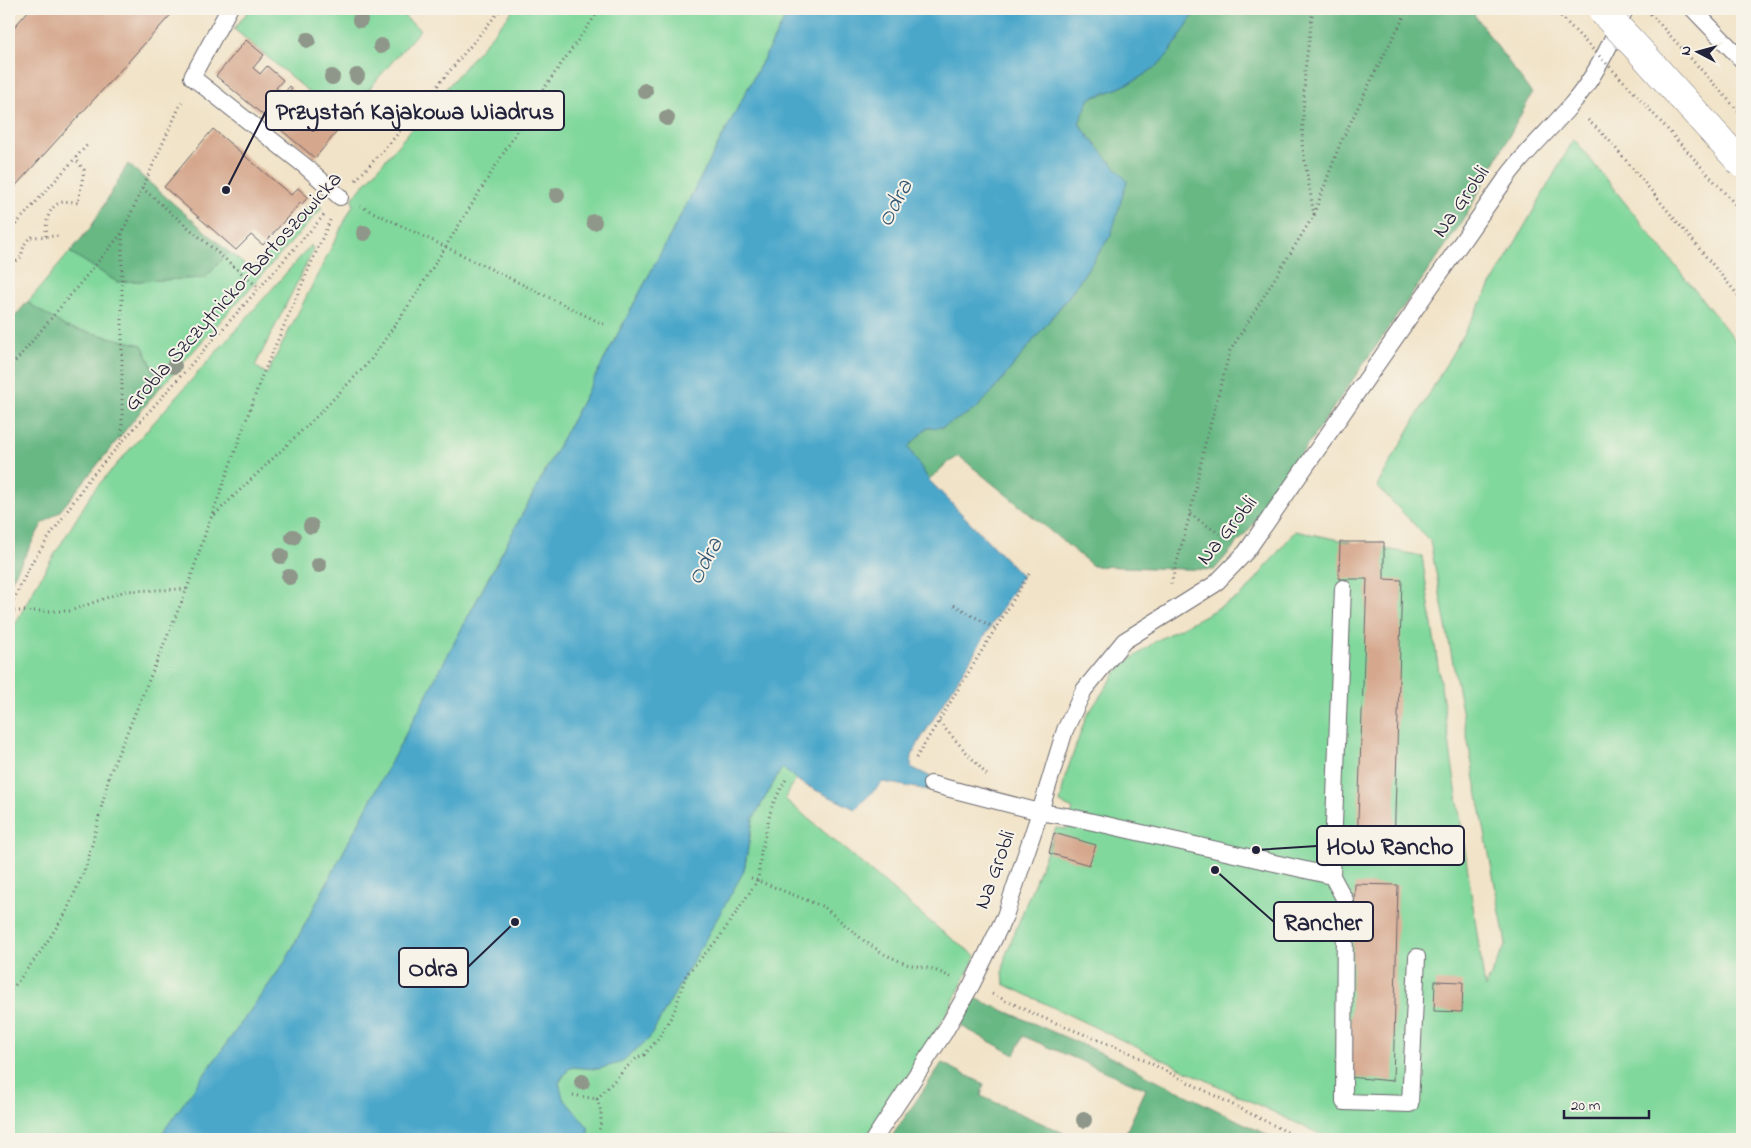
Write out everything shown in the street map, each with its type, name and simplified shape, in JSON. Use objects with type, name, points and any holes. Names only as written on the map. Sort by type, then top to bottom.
[{"type":"main road","points":[[1614,11],[1742,164]]},
{"type":"lane","points":[[229,9],[192,77],[305,166],[340,197]]},
{"type":"lane","points":[[1693,9],[1742,60]]},
{"type":"lane","name":"Na Grobli","points":[[874,1139],[944,1033],[972,984],[1005,916],[1065,730],[1084,690],[1124,641],[1215,584],[1246,552],[1507,177],[1522,157],[1571,105],[1584,88],[1616,33],[1614,11]]},
{"type":"lane","points":[[1343,588],[1332,876],[1345,900],[1344,1102],[1410,1104],[1417,957]]},
{"type":"lane","points":[[931,784],[1040,812],[1070,817],[1332,876]]},
{"type":"path","name":"Grobla Szczytnicko-Bartoszowicka","points":[[9,610],[38,554],[89,479],[390,143],[501,9]]},
{"type":"path","points":[[210,519],[316,417],[370,361],[415,296],[540,94],[600,9]]},
{"type":"path","points":[[1313,9],[1305,70],[1302,144],[1314,215]]},
{"type":"path","points":[[1169,592],[1230,351],[1314,215],[1340,144],[1408,9]]},
{"type":"path","points":[[1554,9],[1632,90],[1742,212]]},
{"type":"path","points":[[1646,9],[1742,115]]},
{"type":"path","points":[[9,369],[122,233],[192,77]]},
{"type":"path","points":[[1608,139],[1742,300]]},
{"type":"path","points":[[9,232],[88,144]]},
{"type":"path","points":[[46,236],[45,222],[50,210],[64,202],[78,202],[84,170],[75,158]]},
{"type":"path","points":[[142,188],[259,288]]},
{"type":"path","points":[[9,993],[41,951],[66,913],[87,864],[110,773],[187,589],[210,519],[262,376],[340,197],[606,325]]},
{"type":"path","points":[[122,233],[122,441]]},
{"type":"path","points":[[9,268],[21,257],[24,245],[30,237],[61,236]]},
{"type":"path","points":[[1190,514],[1246,552]]},
{"type":"path","points":[[916,758],[1029,574]]},
{"type":"path","points":[[9,610],[70,611],[125,591],[187,589]]},
{"type":"path","points":[[954,605],[996,628]]},
{"type":"path","points":[[939,722],[1003,792],[999,802]]},
{"type":"path","points":[[597,1099],[629,1065],[638,1057],[644,1055],[658,1039],[674,1012],[686,976],[719,938],[758,880],[761,852],[772,806],[786,779]]},
{"type":"path","points":[[752,878],[824,907],[863,940],[884,954],[906,964],[932,969]]},
{"type":"path","points":[[972,984],[1041,1017],[1128,1052],[1301,1139]]},
{"type":"path","points":[[573,1095],[597,1099]]},
{"type":"path","points":[[597,1099],[601,1119],[598,1133],[601,1139]]},
{"type":"green space","points":[[250,9],[396,9],[420,30],[379,77],[362,98],[356,111],[345,122],[234,29]]},
{"type":"green space","points":[[514,9],[790,9],[285,962],[158,1139],[9,1139],[9,636],[37,583],[94,490],[311,245],[313,251],[255,366],[267,374],[353,205],[352,199]]},
{"type":"green space","points":[[1197,9],[1470,9],[1532,94],[1464,219],[1250,528],[1214,570],[1093,566],[959,456],[946,464],[929,480],[908,447],[927,428],[943,427],[992,392],[1069,296],[1111,235],[1089,137],[1079,123],[1090,98],[1130,83],[1148,72],[1165,58]]},
{"type":"green space","points":[[1574,139],[1742,349],[1742,1139],[1330,1139],[1004,984],[1005,957],[1056,828],[1067,829],[1073,809],[1060,803],[1065,777],[1086,717],[1119,668],[1156,641],[1239,597],[1248,589],[1295,531],[1422,556],[1485,988],[1506,944],[1430,541],[1377,486]]},
{"type":"green space","points":[[128,164],[229,252],[205,278],[117,282],[70,252],[91,227]]},
{"type":"green space","points":[[313,200],[322,208],[162,386],[142,345],[66,327],[27,303],[70,252],[117,282],[205,278],[229,252],[251,270]]},
{"type":"green space","points":[[27,302],[66,327],[142,345],[161,386],[60,511],[42,524],[9,585],[9,324]]},
{"type":"green space","points":[[782,767],[796,778],[785,799],[940,930],[976,956],[948,1011],[912,1070],[865,1139],[590,1139],[588,1127],[562,1098],[559,1083],[570,1067],[598,1069],[744,871],[753,819]]},
{"type":"green space","points":[[975,998],[1106,1055],[1275,1139],[1123,1139],[1146,1089],[1023,1036],[1015,1055],[961,1026]]},
{"type":"green space","points":[[942,1063],[984,1084],[981,1096],[1077,1139],[890,1139]]},
{"type":"water","points":[[790,9],[1197,9],[1165,58],[1148,72],[1130,83],[1090,98],[1079,123],[1127,181],[1111,235],[1069,296],[992,392],[976,409],[943,427],[927,428],[908,447],[929,480],[1022,576],[912,756],[911,767],[931,777],[928,790],[883,782],[855,809],[801,783],[782,768],[753,819],[744,871],[649,1039],[620,1063],[598,1069],[570,1067],[559,1082],[563,1098],[588,1127],[590,1139],[158,1139],[285,962]]},
{"type":"building","points":[[30,9],[176,9],[9,193],[9,46],[12,42],[9,38],[9,33]]},
{"type":"building","points":[[246,40],[264,55],[253,68],[260,74],[267,66],[283,80],[276,88],[283,94],[290,86],[292,88],[285,95],[293,101],[299,94],[306,99],[311,93],[345,122],[315,158],[216,76]]},
{"type":"building","points":[[213,129],[291,195],[298,188],[308,197],[302,204],[300,203],[263,245],[251,235],[236,250],[164,187]]},
{"type":"building","points":[[1340,542],[1384,542],[1384,579],[1402,580],[1394,849],[1357,847],[1367,579],[1339,579]]},
{"type":"building","points":[[1054,833],[1096,845],[1089,865],[1049,853]]},
{"type":"building","points":[[1355,884],[1398,885],[1393,1081],[1348,1077]]},
{"type":"building","points":[[1435,981],[1463,982],[1462,1012],[1434,1011]]},
{"type":"place","name":"Przystań Kajakowa Wiadrus","points":[[226,190]]},
{"type":"place","name":"HOW Rancho","points":[[1256,850]]},
{"type":"place","name":"Rancher","points":[[1215,870]]},
{"type":"place","name":"Odra","points":[[515,922]]}]
